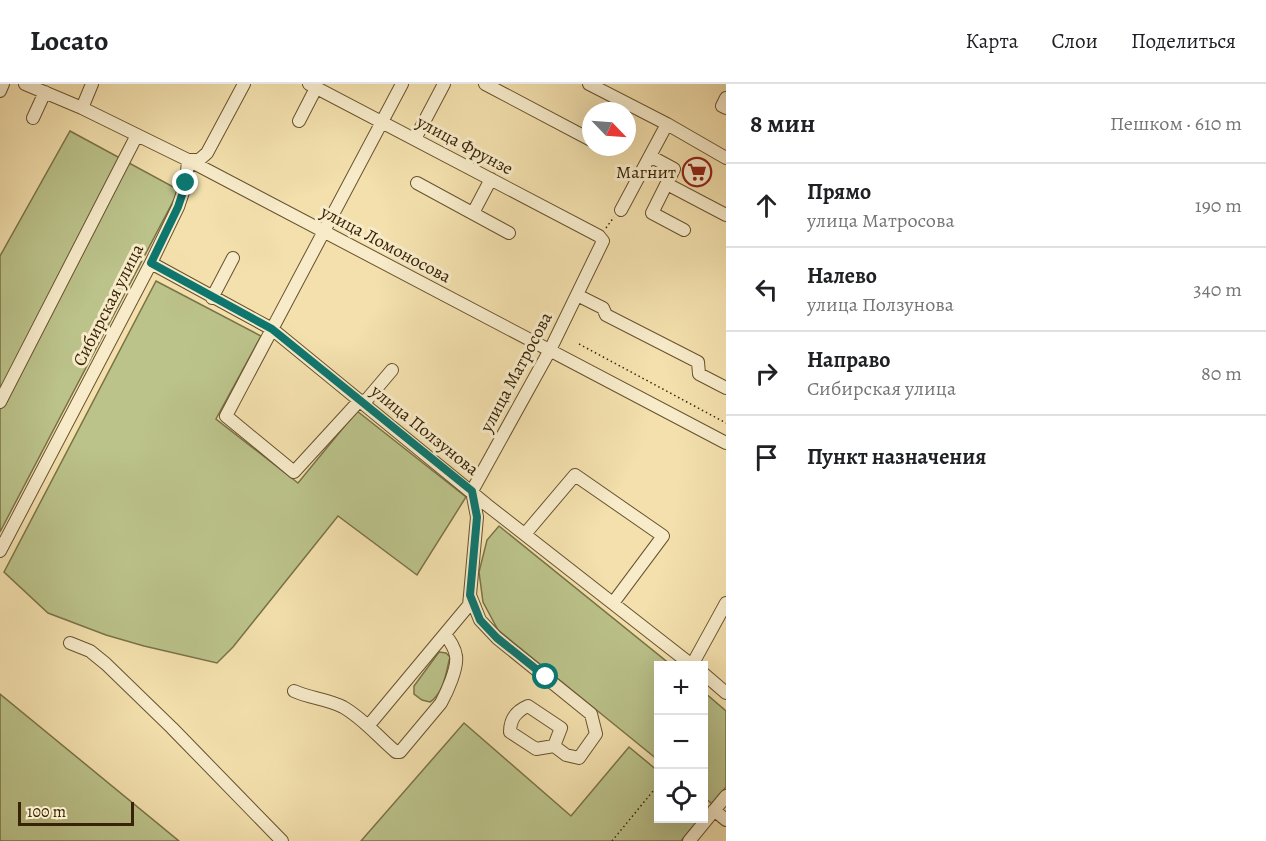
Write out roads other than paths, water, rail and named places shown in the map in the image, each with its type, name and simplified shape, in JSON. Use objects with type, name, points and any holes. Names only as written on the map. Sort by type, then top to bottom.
[{"type":"street","points":[[0,91],[3,84]]},
{"type":"street","name":"улица Ломоносова","points":[[25,84],[82,108],[188,160],[726,443]]},
{"type":"street","points":[[82,108],[92,84]]},
{"type":"street","points":[[188,160],[199,160],[207,153],[244,84]]},
{"type":"street","points":[[392,370],[294,472],[226,416],[402,84]]},
{"type":"street","points":[[415,139],[444,84]]},
{"type":"street","points":[[589,84],[667,124],[726,158]]},
{"type":"street","points":[[299,121],[313,86]]},
{"type":"street","name":"улица Фрунзе","points":[[313,86],[602,239]]},
{"type":"street","points":[[492,86],[582,135]]},
{"type":"street","points":[[33,118],[45,92]]},
{"type":"street","points":[[726,98],[722,106],[726,108]]},
{"type":"street","points":[[621,210],[667,124]]},
{"type":"street","points":[[0,402],[138,135]]},
{"type":"street","points":[[650,156],[674,169],[652,213],[684,230]]},
{"type":"street","name":"Сибирская улица","points":[[0,551],[178,207],[186,183],[188,160]]},
{"type":"street","points":[[473,213],[491,180]]},
{"type":"street","points":[[417,183],[509,233]]},
{"type":"street","points":[[667,184],[726,215]]},
{"type":"street","name":"улица Матросова","points":[[472,491],[550,350],[602,239]]},
{"type":"street","points":[[212,298],[233,258]]},
{"type":"street","name":"улица Ползунова","points":[[151,263],[272,329],[488,505],[687,661]]},
{"type":"street","points":[[577,295],[603,308],[606,315],[698,362],[699,374],[726,388]]},
{"type":"street","points":[[525,534],[574,475],[663,536],[613,603]]},
{"type":"street","points":[[369,724],[469,605],[477,517],[472,491]]},
{"type":"street","points":[[477,517],[488,505]]},
{"type":"street","points":[[470,595],[480,620],[497,638],[591,714],[596,734],[579,758],[566,755],[554,746]]},
{"type":"street","points":[[694,661],[726,603]]},
{"type":"street","points":[[294,691],[340,705],[369,724],[379,738],[396,752],[400,752],[441,703],[450,685],[456,658],[453,647],[445,634]]},
{"type":"street","points":[[70,643],[90,651],[106,664],[282,841]]},
{"type":"street","points":[[708,677],[726,693]]},
{"type":"street","points":[[689,841],[726,796]]},
{"type":"street","points":[[714,810],[726,820]]},
{"type":"place","name":"Магнит","points":[[697,172]]}]
